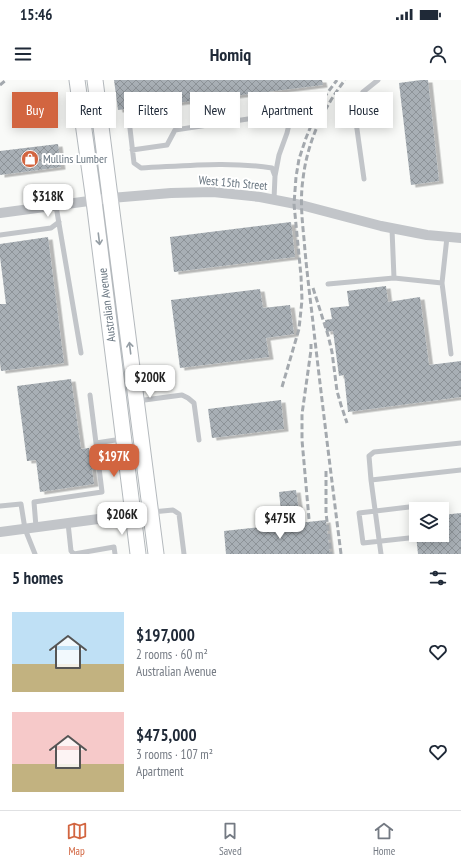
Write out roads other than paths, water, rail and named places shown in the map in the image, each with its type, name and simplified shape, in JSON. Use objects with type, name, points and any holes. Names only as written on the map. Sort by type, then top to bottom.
[{"type":"main road","name":"Australian Avenue","points":[[77,80],[94,201],[138,554]]},
{"type":"main road","name":"Australian Avenue","points":[[95,80],[156,554]]},
{"type":"street","name":"West 15th Street","points":[[0,213],[111,198],[171,192],[213,192],[260,197],[301,205],[392,229],[427,235],[461,238]]},
{"type":"street","points":[[0,532],[150,512]]},
{"type":"lane","points":[[364,179],[354,108],[363,92],[378,80]]},
{"type":"lane","points":[[132,150],[167,144],[175,130],[280,114],[286,115],[290,120],[279,155],[275,176],[274,200]]},
{"type":"lane","points":[[130,128],[134,163],[141,168],[202,165],[258,165],[272,168],[275,176]]},
{"type":"lane","points":[[56,206],[81,353]]},
{"type":"lane","points":[[0,235],[51,228],[59,222]]},
{"type":"lane","points":[[392,229],[394,278]]},
{"type":"lane","points":[[446,237],[442,283],[452,354]]},
{"type":"lane","points":[[328,284],[394,278],[442,283]]},
{"type":"lane","points":[[36,528],[34,502],[102,492],[90,395]]},
{"type":"lane","points":[[136,401],[182,395],[188,398],[194,403],[199,440]]},
{"type":"lane","points":[[96,443],[123,439]]},
{"type":"lane","points":[[381,554],[369,456],[374,452],[461,443]]},
{"type":"lane","points":[[371,480],[461,470]]},
{"type":"lane","points":[[0,506],[21,504],[25,529],[35,554]]},
{"type":"lane","points":[[409,507],[359,513],[363,543],[409,538]]},
{"type":"lane","points":[[150,512],[173,510],[179,514],[184,554]]},
{"type":"lane","points":[[68,523],[71,551],[74,554],[114,547],[115,554]]},
{"type":"railway","points":[[0,85],[6,80]]},
{"type":"railway","points":[[282,387],[299,329],[302,300],[294,204],[299,159],[315,116],[325,96],[337,80]]},
{"type":"railway","points":[[341,554],[322,404],[301,202],[305,166],[312,139],[323,114],[345,80]]},
{"type":"railway","points":[[313,288],[328,335],[332,352],[337,391],[347,423]]},
{"type":"railway","points":[[309,519],[302,440],[302,414],[311,344]]},
{"type":"railway","points":[[326,471],[326,513],[331,554]]},
{"type":"place","name":"Mullins Lumber","points":[[30,159]]}]
